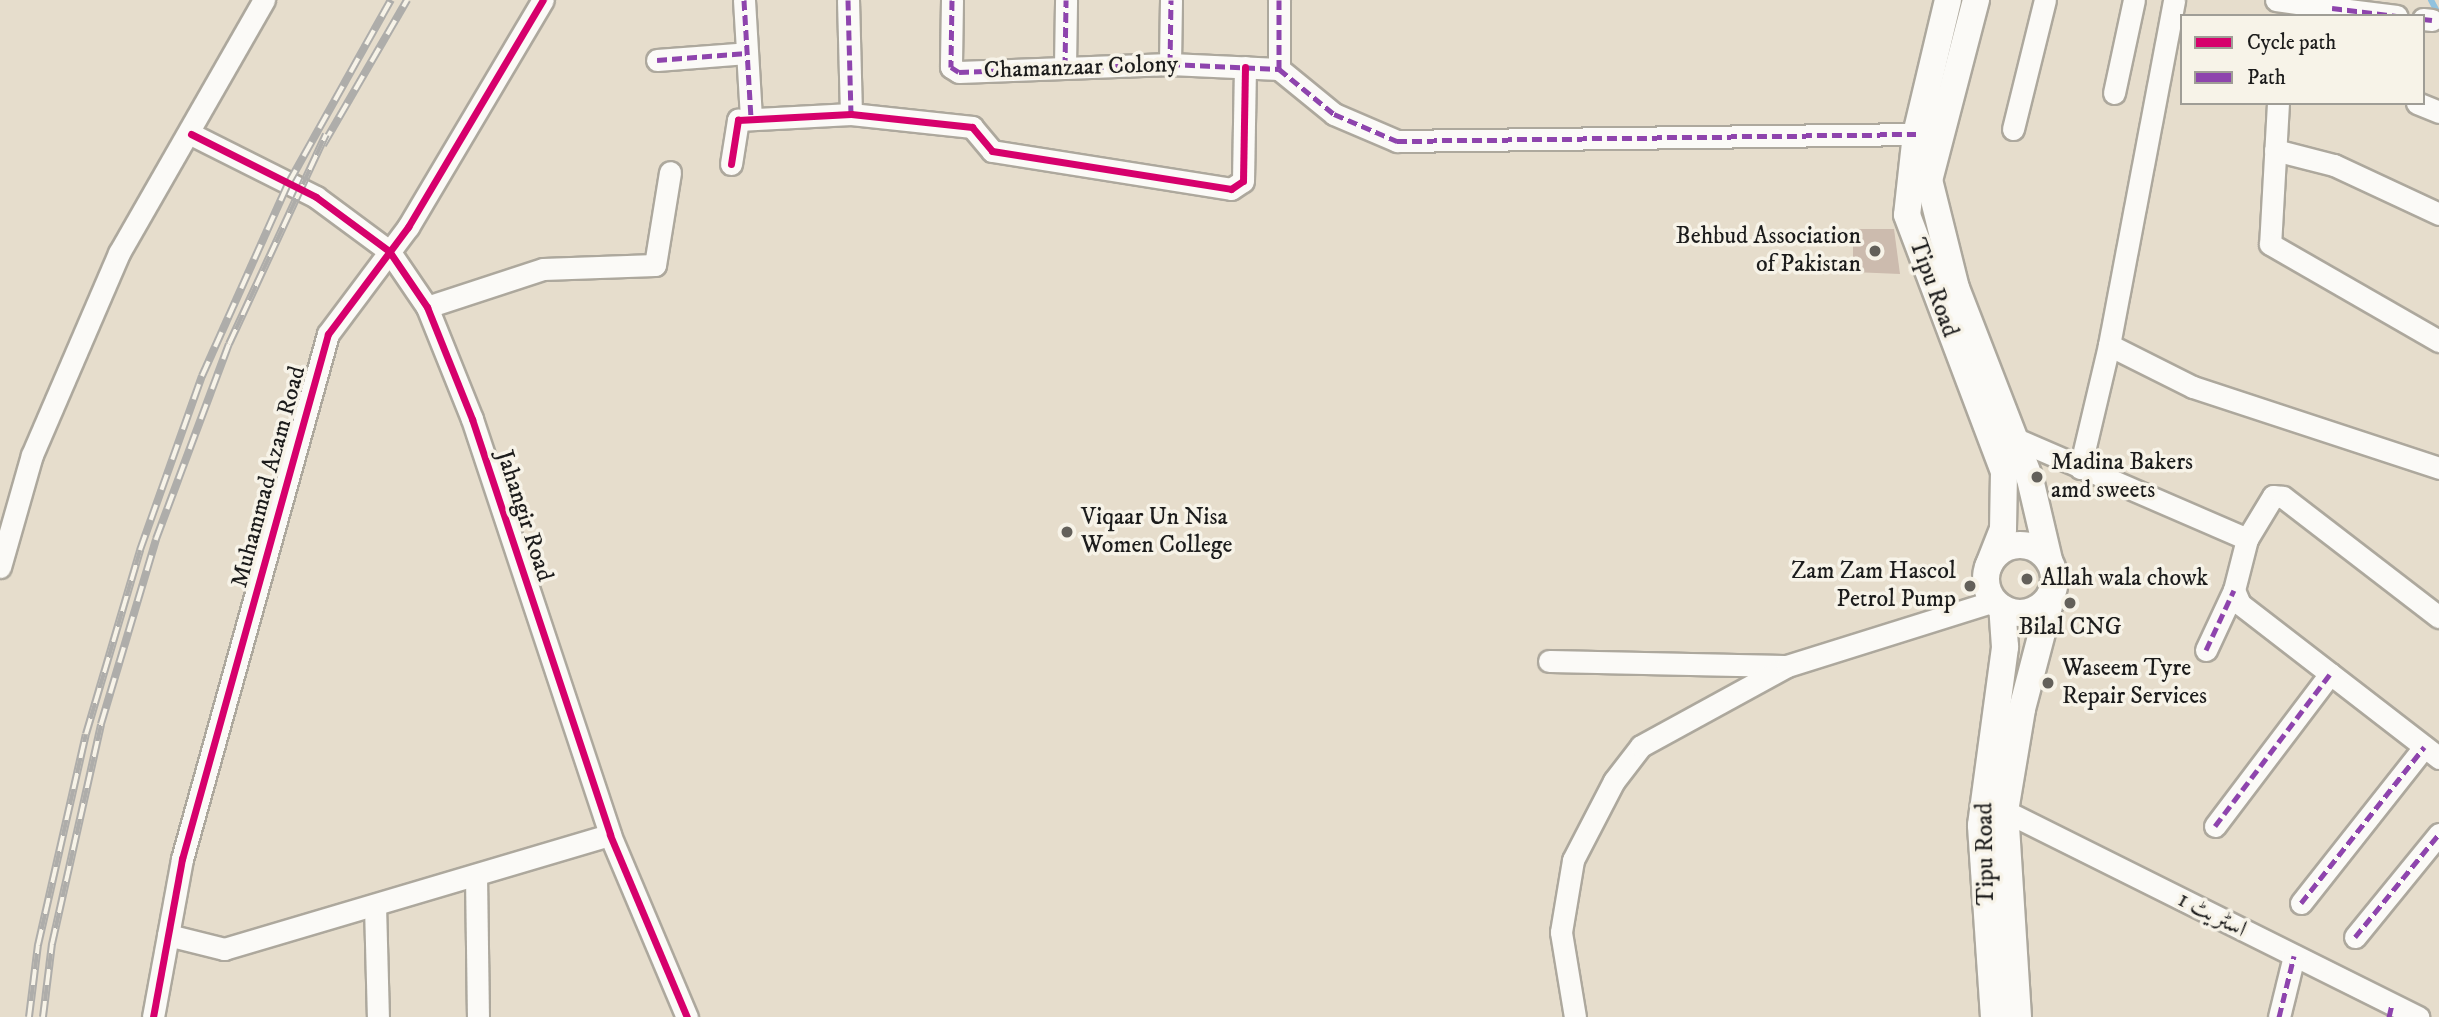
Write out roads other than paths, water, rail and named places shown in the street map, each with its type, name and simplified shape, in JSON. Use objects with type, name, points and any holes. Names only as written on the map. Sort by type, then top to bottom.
[{"type":"main road","name":"Tipu Road","points":[[1948,0],[1916,134],[1907,215],[2004,472],[2003,530],[1987,567]]},
{"type":"main road","points":[[1976,0],[1929,180],[1956,288],[2014,438],[2049,560],[2054,587],[2022,709],[2005,811],[2018,1017]]},
{"type":"main road","points":[[2049,560],[2031,547],[2009,546],[1987,567],[1998,605],[2027,612],[2054,587]]},
{"type":"main road","name":"Tipu Road","points":[[1994,1017],[1981,825],[2005,647],[1998,605]]},
{"type":"street","points":[[0,566],[32,455],[119,253],[191,134],[264,0]]},
{"type":"street","name":"Muhammad Azam Road","points":[[153,1017],[181,859],[328,334],[389,251],[543,0]]},
{"type":"street","points":[[744,0],[751,118]]},
{"type":"street","points":[[848,0],[850,114]]},
{"type":"street","name":"Chamanzaar Colony","points":[[952,0],[954,70],[1170,64],[1279,69]]},
{"type":"street","points":[[1065,67],[1066,0]]},
{"type":"street","points":[[1170,64],[1171,0]]},
{"type":"street","points":[[1279,0],[1279,69],[1334,114],[1397,141],[1916,134]]},
{"type":"street","points":[[2013,129],[2045,0]]},
{"type":"street","points":[[2114,93],[2134,0]]},
{"type":"street","points":[[2080,468],[2109,345],[2174,0]]},
{"type":"street","points":[[2280,6],[2365,14]]},
{"type":"street","points":[[657,60],[747,53]]},
{"type":"street","points":[[731,164],[733,124],[751,118],[850,114],[972,127],[992,151],[1231,189],[1243,181],[1245,67]]},
{"type":"street","points":[[2278,105],[2270,244],[2439,341]]},
{"type":"street","points":[[2421,105],[2439,113]]},
{"type":"street","name":"Jahangir Road","points":[[191,134],[316,198],[389,251],[427,307],[472,419],[610,835],[687,1017]]},
{"type":"street","points":[[2275,149],[2334,165],[2439,214]]},
{"type":"street","points":[[427,307],[543,269],[655,265],[670,172]]},
{"type":"street","points":[[2109,345],[2193,387],[2439,468]]},
{"type":"street","points":[[2014,438],[2247,539]]},
{"type":"street","points":[[2206,650],[2234,590],[2247,539],[2273,496],[2283,497],[2439,617]]},
{"type":"street","points":[[2234,590],[2240,604],[2431,752],[2301,903]]},
{"type":"street","points":[[1574,1017],[1561,932],[1573,860],[1614,782],[1642,746],[1787,666],[1998,605]]},
{"type":"street","points":[[1549,661],[1787,666]]},
{"type":"street","points":[[2215,826],[2330,674]]},
{"type":"street","name":"اسٹریٹ 1","points":[[2005,811],[2294,956],[2390,1010],[2419,1017]]},
{"type":"street","points":[[2355,937],[2439,834]]},
{"type":"street","points":[[168,934],[224,949],[610,835]]},
{"type":"street","points":[[476,875],[478,1017]]},
{"type":"street","points":[[375,905],[378,1017]]},
{"type":"street","points":[[2279,1017],[2294,956]]},
{"type":"waterway","points":[[2431,0],[2439,15]]},
{"type":"railway","points":[[29,1017],[38,945],[86,734],[140,550],[202,376],[288,184],[391,0]]},
{"type":"railway","points":[[323,145],[407,0]]},
{"type":"railway","points":[[43,1017],[52,944],[101,724],[156,539],[229,344],[326,134]]},
{"type":"place","name":"Behbud Association of Pakistan","points":[[1875,251]]},
{"type":"place","name":"Madina Bakers amd sweets","points":[[2037,477]]},
{"type":"place","name":"Viqaar Un Nisa Women College","points":[[1067,532]]},
{"type":"place","name":"Allah wala chowk","points":[[2027,579]]},
{"type":"place","name":"Zam Zam Hascol Petrol Pump","points":[[1970,586]]},
{"type":"place","name":"Bilal CNG","points":[[2070,603]]},
{"type":"place","name":"Waseem Tyre Repair Services","points":[[2048,683]]}]
